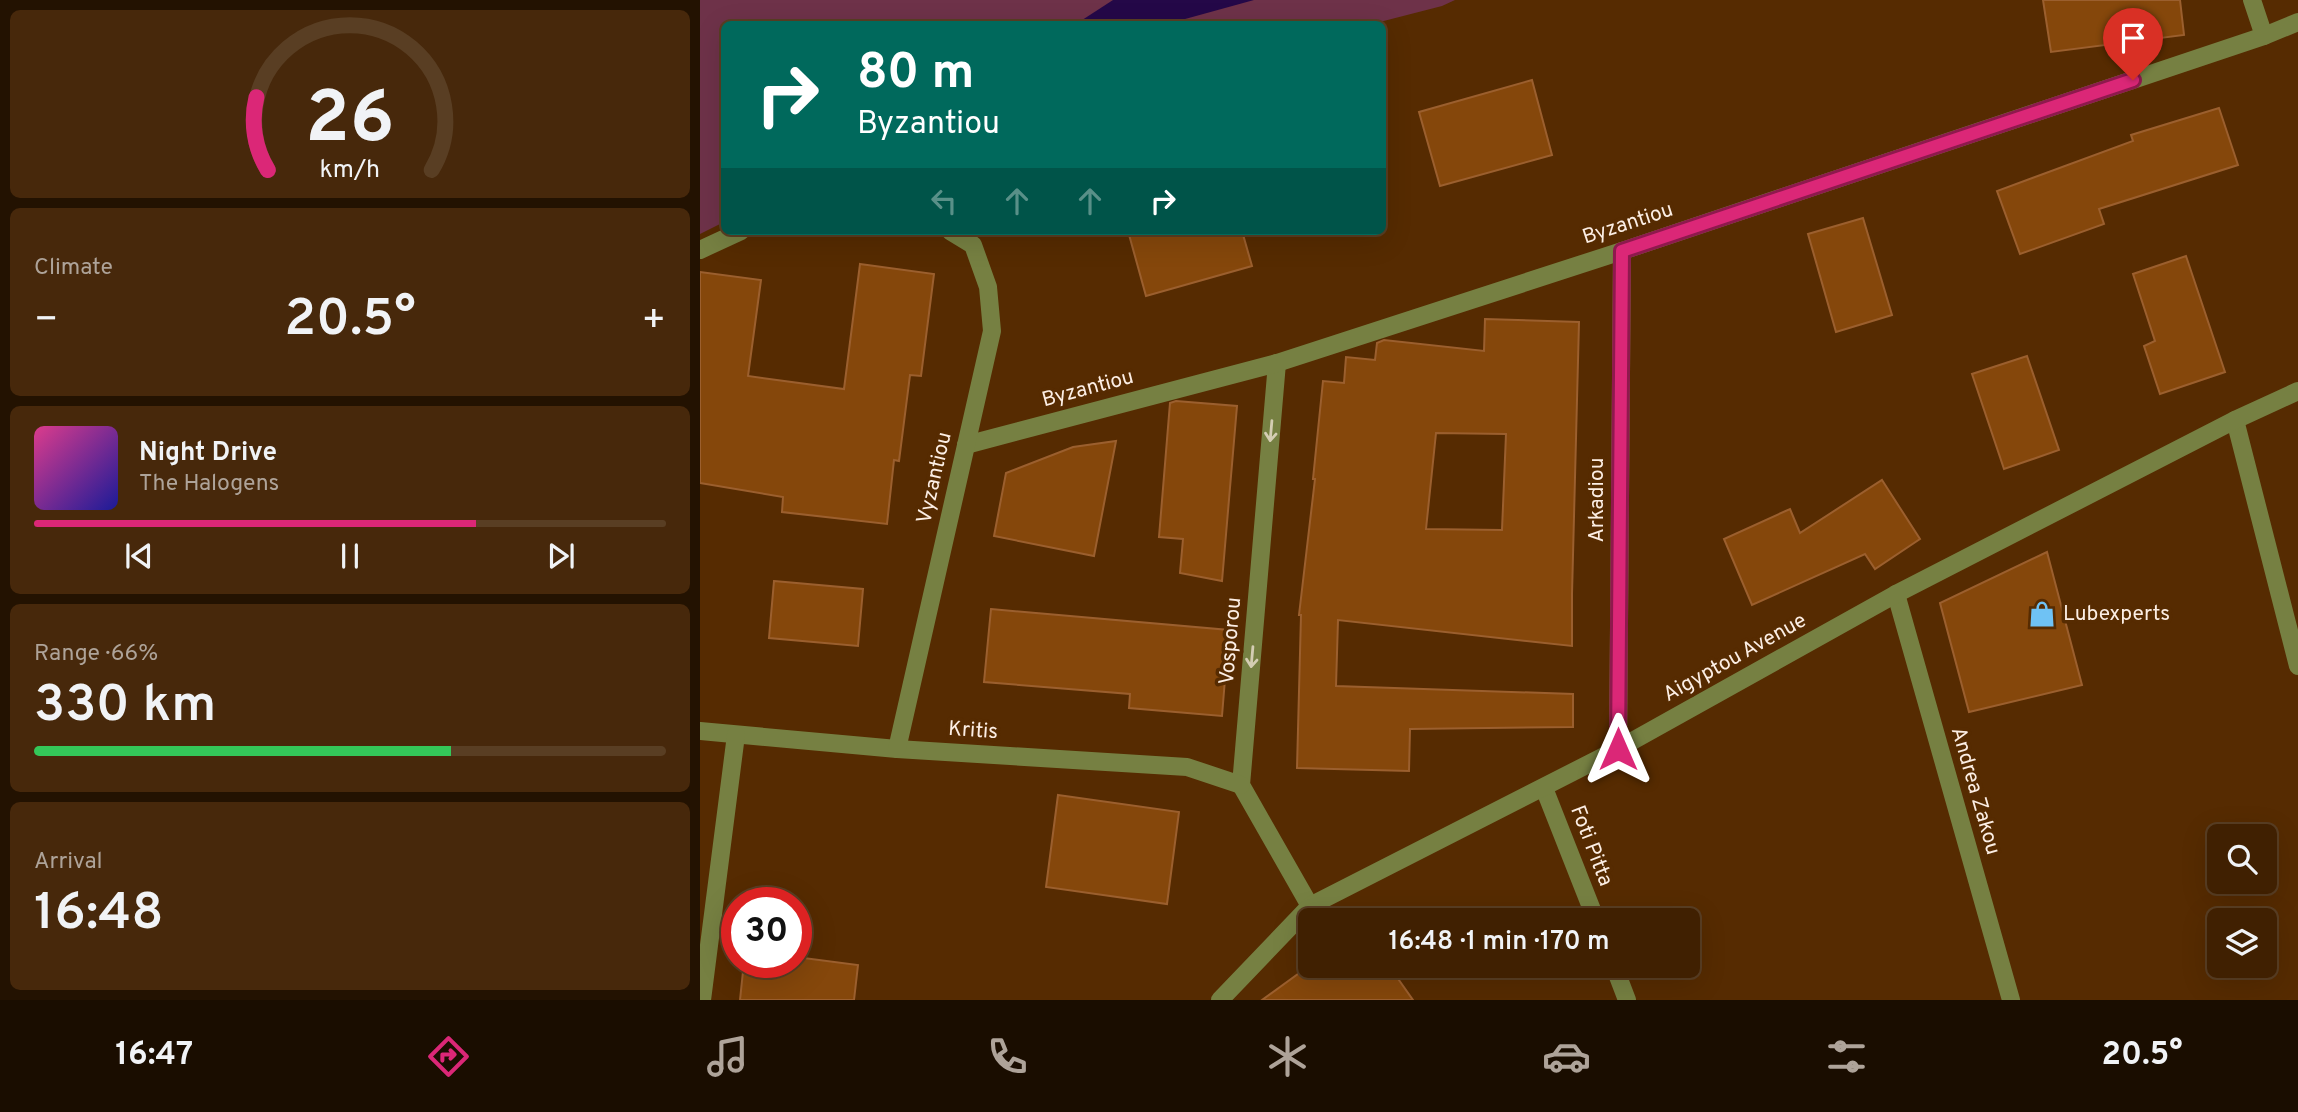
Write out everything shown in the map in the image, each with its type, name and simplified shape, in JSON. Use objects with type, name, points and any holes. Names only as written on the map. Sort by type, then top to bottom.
[{"type":"street","points":[[2252,0],[2264,36]]},
{"type":"street","name":"Byzantiou","points":[[966,445],[1277,363],[1622,251],[2264,36],[2298,22]]},
{"type":"street","points":[[700,250],[732,235]]},
{"type":"street","name":"Vyzantiou","points":[[897,749],[992,331],[988,287],[974,245],[957,235]]},
{"type":"street","name":"Arkadiou","points":[[1618,749],[1622,251]]},
{"type":"street","name":"Vosporou","points":[[1241,785],[1277,363]]},
{"type":"street","name":"Aigyptou Avenue","points":[[1220,1000],[1310,905],[1618,749],[1896,594],[2235,420],[2298,391]]},
{"type":"street","points":[[2235,420],[2298,666]]},
{"type":"street","name":"Andrea Zakou","points":[[1896,594],[2011,1000]]},
{"type":"street","name":"Kritis","points":[[700,731],[897,749],[1187,767],[1241,785]]},
{"type":"street","points":[[702,1000],[736,735]]},
{"type":"street","points":[[1241,785],[1310,905]]},
{"type":"street","name":"Foti Pitta","points":[[1544,788],[1591,908]]},
{"type":"street","points":[[1619,978],[1627,1000]]},
{"type":"shaded area","points":[[700,0],[1455,0],[1384,21],[721,21],[721,224],[700,234]]},
{"type":"shaded area","points":[[1113,0],[1254,0],[1178,21],[1081,21]]},
{"type":"building","points":[[2043,0],[2180,0],[2184,35],[2051,52]]},
{"type":"building","points":[[1532,80],[1552,155],[1440,186],[1419,112]]},
{"type":"building","points":[[2219,108],[2238,165],[2099,209],[2104,224],[2020,254],[1997,191],[2133,141],[2131,135]]},
{"type":"building","points":[[1863,218],[1892,315],[1836,332],[1808,234]]},
{"type":"building","points":[[1129,235],[1243,235],[1252,266],[1146,296]]},
{"type":"building","points":[[2186,256],[2225,372],[2160,394],[2144,346],[2155,341],[2133,274]]},
{"type":"building","points":[[860,264],[934,274],[921,376],[910,375],[899,461],[894,460],[887,524],[782,512],[783,497],[700,483],[700,272],[761,280],[748,376],[844,389]]},
{"type":"building","points":[[1485,319],[1579,322],[1572,646],[1338,620],[1336,686],[1573,694],[1573,727],[1410,729],[1409,771],[1297,768],[1299,615],[1323,381],[1344,383],[1346,357],[1375,360],[1377,343],[1384,340],[1484,351]],"holes":[[[1436,433],[1506,434],[1502,530],[1426,529]]]},
{"type":"building","points":[[2027,356],[2059,450],[2004,469],[1972,374]]},
{"type":"building","points":[[1176,401],[1237,406],[1222,581],[1180,573],[1183,539],[1159,537],[1170,403]]},
{"type":"building","points":[[1116,441],[1094,556],[994,536],[1006,473],[1073,447]]},
{"type":"building","points":[[1882,480],[1920,539],[1875,569],[1865,554],[1752,605],[1724,539],[1790,509],[1800,533]]},
{"type":"building","points":[[2047,552],[2082,685],[1969,712],[1940,603]]},
{"type":"building","points":[[774,581],[863,589],[858,646],[769,638]]},
{"type":"building","points":[[991,609],[1229,630],[1222,716],[1129,708],[1130,694],[984,682]]},
{"type":"building","points":[[1058,795],[1179,812],[1167,904],[1046,887]]},
{"type":"building","points":[[812,959],[858,965],[854,1000],[740,1000],[742,978],[812,978]]},
{"type":"building","points":[[1298,974],[1298,978],[1397,978],[1413,1000],[1262,1000]]},
{"type":"place","name":"Lubexperts","points":[[2042,614]]},
{"type":"route","points":[[1618,749],[1622,251],[2133,80]]}]
